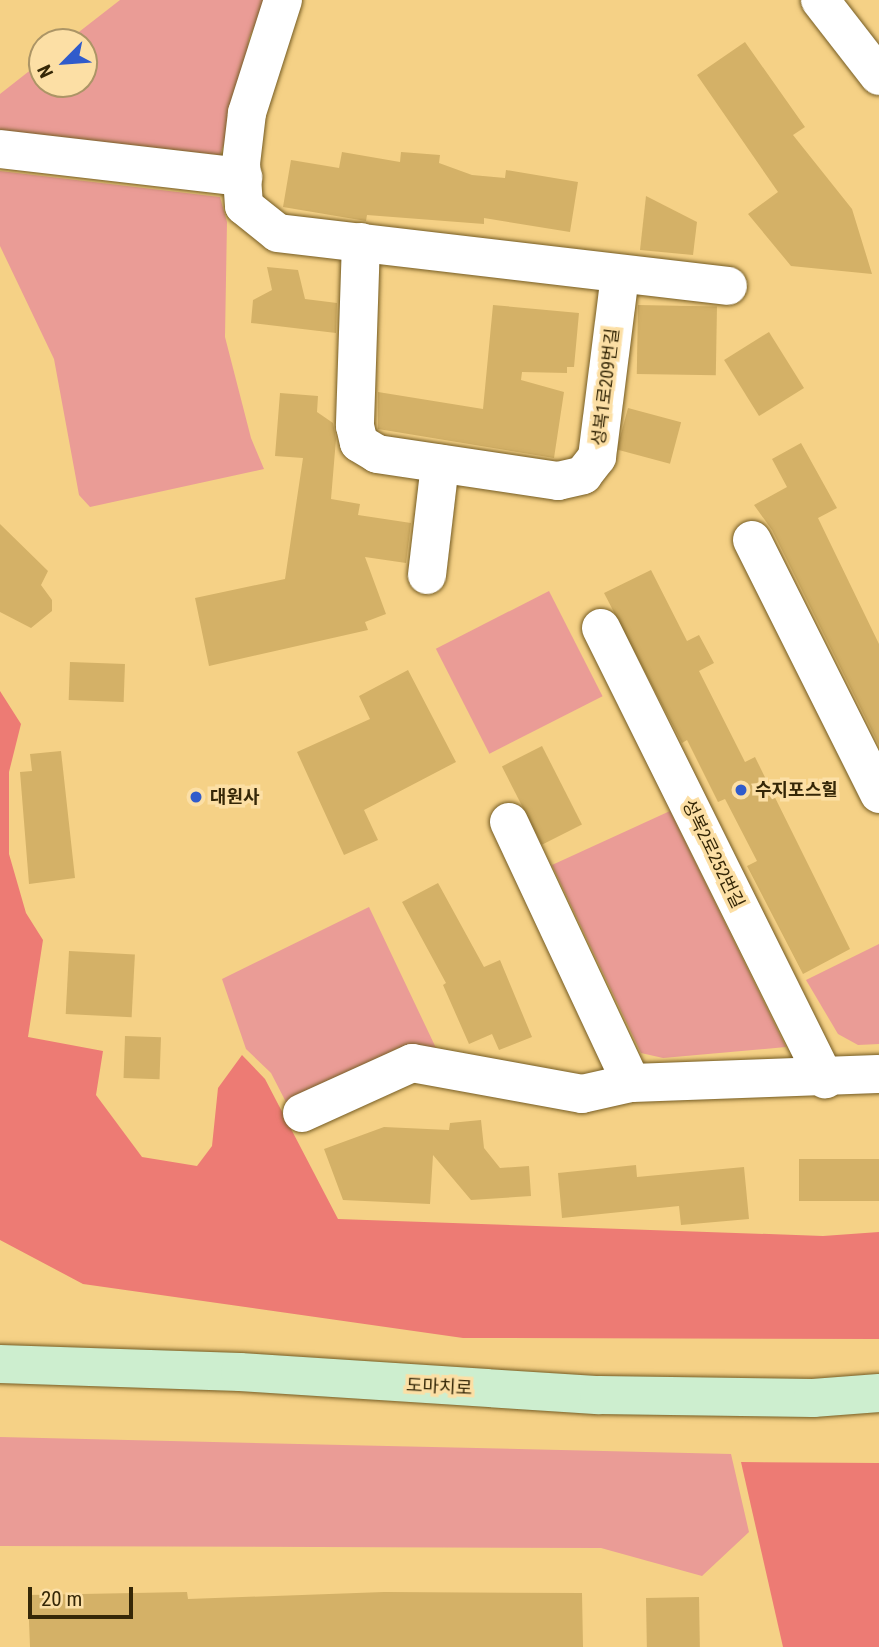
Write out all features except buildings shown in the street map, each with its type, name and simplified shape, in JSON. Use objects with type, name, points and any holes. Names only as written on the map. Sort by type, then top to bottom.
[{"type":"main road","name":"도마치로","points":[[0,1364],[240,1371],[599,1395],[813,1398],[879,1393]]},
{"type":"street","points":[[820,0],[879,76]]},
{"type":"street","points":[[278,11],[247,113],[243,177],[244,206],[278,233],[728,286]]},
{"type":"street","points":[[0,149],[243,177]]},
{"type":"street","name":"성복1로209번길","points":[[361,242],[355,426],[359,443],[377,454],[558,481],[583,475],[597,457],[620,275]]},
{"type":"street","points":[[427,575],[440,464]]},
{"type":"street","points":[[752,540],[879,794]]},
{"type":"street","name":"성복2로252번길","points":[[601,628],[825,1079]]},
{"type":"street","points":[[509,822],[631,1083]]},
{"type":"street","points":[[302,1113],[412,1063],[582,1094],[631,1083],[825,1079],[879,1074]]},
{"type":"shaded area","points":[[120,0],[267,0],[249,38],[243,90],[220,155],[0,131],[0,94],[28,72],[28,98],[98,98],[98,28],[84,28]]},
{"type":"shaded area","points":[[0,171],[220,197],[227,222],[225,337],[251,438],[264,469],[90,507],[79,495],[54,359],[0,246]]},
{"type":"shaded area","points":[[549,591],[603,696],[489,754],[436,649]]},
{"type":"shaded area","points":[[0,691],[21,724],[9,772],[9,854],[26,913],[43,940],[28,1037],[103,1051],[96,1095],[142,1157],[197,1166],[212,1146],[218,1088],[242,1055],[265,1079],[338,1219],[823,1236],[879,1232],[879,1339],[463,1338],[83,1284],[0,1240]]},
{"type":"shaded area","points":[[670,811],[786,1047],[663,1058],[641,1053],[552,865]]},
{"type":"shaded area","points":[[369,907],[436,1048],[398,1048],[288,1106],[271,1073],[246,1049],[222,979]]},
{"type":"shaded area","points":[[879,944],[879,1044],[858,1045],[838,1034],[806,980]]},
{"type":"shaded area","points":[[0,1437],[731,1454],[749,1532],[702,1576],[601,1548],[0,1546]]},
{"type":"shaded area","points":[[741,1462],[879,1463],[879,1647],[783,1647]]},
{"type":"place","name":"수지포스힐","points":[[741,790]]},
{"type":"place","name":"대원사","points":[[196,797]]}]
